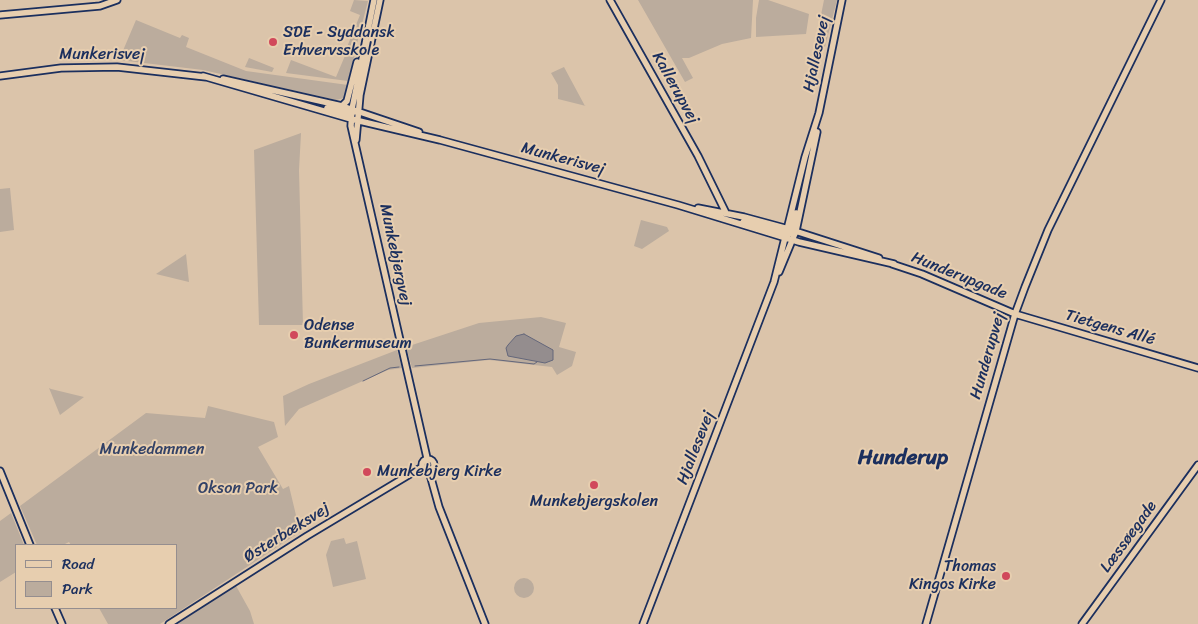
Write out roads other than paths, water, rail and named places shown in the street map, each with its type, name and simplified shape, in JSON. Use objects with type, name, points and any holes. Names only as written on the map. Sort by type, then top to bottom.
[{"type":"street","points":[[0,15],[100,6],[117,0]]},
{"type":"street","name":"Munkebjergvej","points":[[374,0],[362,54],[354,115],[356,146],[427,458]]},
{"type":"street","name":"Munkebjergvej","points":[[354,115],[380,0]]},
{"type":"street","name":"Kallerupvej","points":[[610,0],[716,190],[726,213]]},
{"type":"street","name":"Hjallesevej","points":[[643,624],[774,282],[790,235],[799,183],[819,113],[842,0]]},
{"type":"street","name":"Hunderupvej","points":[[926,624],[1015,314],[1048,230],[1161,0]]},
{"type":"street","points":[[342,106],[347,101],[358,60],[362,54]]},
{"type":"street","name":"Munkerisvej","points":[[0,76],[62,68],[107,67],[155,70],[252,83],[342,106],[354,115],[391,122],[440,140]]},
{"type":"street","name":"Munkerisvej","points":[[203,76],[291,101],[301,101],[354,115],[726,220],[790,235]]},
{"type":"street","name":"Hjallesevej","points":[[774,282],[790,235],[816,140],[819,113]]},
{"type":"street","name":"Kallerupvej","points":[[716,190],[718,202],[716,212]]},
{"type":"street","name":"Munkerisvej","points":[[678,205],[726,213],[790,235]]},
{"type":"street","name":"Hunderupgade","points":[[790,235],[841,250],[847,248],[894,264],[940,281],[1015,314]]},
{"type":"street","name":"Hunderupgade","points":[[790,235],[894,264]]},
{"type":"street","name":"Tietgens Allé","points":[[1015,314],[1198,368]]},
{"type":"street","points":[[430,471],[422,467],[422,462],[427,458],[432,460],[434,464],[430,471],[439,508],[485,624]]},
{"type":"street","name":"Læssøegade","points":[[1082,624],[1198,466]]},
{"type":"street","name":"Østerbæksvej","points":[[169,624],[307,536],[422,467]]},
{"type":"street","points":[[0,471],[30,544]]},
{"type":"street","points":[[55,609],[62,624]]},
{"type":"waterway","points":[[415,366],[490,359],[534,364],[537,362]]},
{"type":"waterway","points":[[363,381],[390,368],[399,367]]},
{"type":"place","name":"SDE - Syddansk Erhvervsskole","points":[[273,42]]},
{"type":"place","name":"Odense Bunkermuseum","points":[[294,335]]},
{"type":"place","name":"Munkebjerg Kirke","points":[[367,472]]},
{"type":"place","name":"Munkebjergskolen","points":[[594,485]]},
{"type":"place","name":"Thomas Kingos Kirke","points":[[1006,576]]},
{"type":"district","name":"Hunderup","points":[[903,459]]},
{"type":"park label","name":"Munkedammen","points":[[152,450]]},
{"type":"park label","name":"Okson Park","points":[[238,489]]}]
